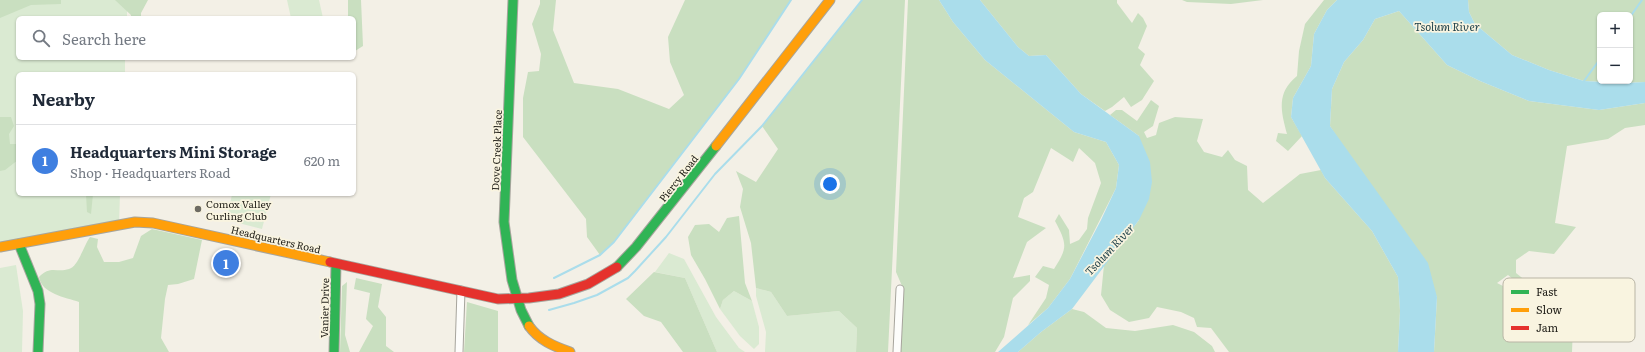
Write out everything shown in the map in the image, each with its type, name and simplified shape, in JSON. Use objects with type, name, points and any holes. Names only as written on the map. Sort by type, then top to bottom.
[{"type":"main road","name":"Dove Creek Place","points":[[513,0],[504,222],[506,248],[518,300]]},
{"type":"main road","name":"Piercy Road","points":[[498,299],[518,300],[551,296],[593,282],[615,269],[653,228],[830,0]]},
{"type":"main road","name":"Headquarters Road","points":[[0,247],[135,222],[153,223],[498,299]]},
{"type":"main road","points":[[19,244],[38,291],[40,304],[38,352]]},
{"type":"main road","name":"Vanier Drive","points":[[334,352],[336,264]]},
{"type":"main road","points":[[518,300],[525,321],[532,331],[548,344],[570,352]]},
{"type":"street","points":[[898,352],[900,289]]},
{"type":"street","points":[[459,352],[461,290]]},
{"type":"green space","points":[[0,0],[127,0],[127,16],[16,16],[16,60],[125,60],[125,72],[16,72],[16,196],[120,196],[119,224],[0,247]]},
{"type":"green space","points":[[0,0],[61,0],[61,4],[31,5],[0,18]]},
{"type":"green space","points":[[115,0],[148,0],[141,13],[141,16],[131,15]]},
{"type":"green space","points":[[287,0],[319,0],[323,16],[291,16]]},
{"type":"green space","points":[[348,0],[361,0],[363,46],[356,50],[356,16],[348,16]]},
{"type":"green space","points":[[540,0],[556,0],[553,30],[574,83],[618,89],[669,109],[684,95],[670,62],[668,37],[685,0],[791,0],[739,79],[614,242],[600,255],[587,237],[586,219],[523,137],[523,98],[528,72],[539,71],[541,54],[532,24],[540,4]]},
{"type":"green space","points":[[862,0],[905,0],[888,352],[856,352],[857,328],[839,311],[787,316],[771,292],[756,288],[751,243],[740,207],[743,189],[736,171],[756,182],[778,149],[762,126]]},
{"type":"green space","points":[[908,0],[939,0],[953,22],[985,60],[1074,132],[1106,142],[1119,165],[1116,188],[1070,279],[1048,308],[1028,325],[1046,298],[1049,285],[1035,277],[1043,266],[1054,269],[1064,250],[1064,240],[1055,221],[1059,214],[1069,230],[1070,244],[1079,240],[1087,229],[1088,218],[1101,183],[1095,163],[1079,148],[1073,162],[1051,148],[1033,192],[1024,198],[1018,217],[1046,228],[1027,242],[1013,278],[1030,275],[1030,281],[1013,298],[1004,337],[995,352],[901,352],[902,286],[896,272]]},
{"type":"green space","points":[[980,0],[1117,0],[1117,3],[1132,23],[1138,13],[1143,18],[1147,26],[1138,48],[1145,54],[1140,65],[1154,81],[1142,100],[1131,107],[1124,97],[1105,111],[1081,94],[1046,55],[1029,56],[1018,47]]},
{"type":"green space","points":[[1182,0],[1263,0],[1231,4],[1187,2]]},
{"type":"green space","points":[[1324,0],[1337,0],[1327,10],[1314,34],[1311,66],[1293,98],[1291,117],[1302,136],[1288,151],[1276,141],[1278,133],[1287,134],[1282,110],[1283,96],[1290,82],[1297,76],[1299,51],[1305,24]]},
{"type":"green space","points":[[1468,0],[1645,0],[1645,82],[1633,83],[1633,12],[1597,12],[1597,82],[1584,81],[1549,70],[1512,55],[1475,24],[1469,12]]},
{"type":"green space","points":[[1399,11],[1447,65],[1480,81],[1529,101],[1599,110],[1645,103],[1645,125],[1625,128],[1608,139],[1567,146],[1555,223],[1576,227],[1554,254],[1529,251],[1516,260],[1516,273],[1522,278],[1512,278],[1508,275],[1497,283],[1503,286],[1503,342],[1572,342],[1572,352],[1434,352],[1437,297],[1330,126],[1332,89],[1344,62],[1363,40],[1375,19]]},
{"type":"green space","points":[[1151,100],[1159,106],[1153,126],[1144,132],[1147,138],[1156,135],[1159,123],[1175,117],[1203,119],[1197,141],[1204,152],[1222,157],[1228,150],[1235,160],[1247,166],[1248,190],[1263,203],[1300,174],[1321,170],[1325,178],[1372,231],[1398,277],[1400,311],[1398,352],[1229,352],[1211,328],[1197,327],[1194,318],[1181,312],[1157,307],[1149,318],[1129,322],[1110,310],[1101,295],[1104,265],[1139,220],[1139,136],[1110,115],[1116,110],[1122,110],[1137,121]]},
{"type":"green space","points":[[0,117],[11,117],[14,126],[9,134],[10,144],[16,144],[16,162],[5,170],[0,171]]},
{"type":"green space","points":[[86,196],[93,196],[91,214],[87,212]]},
{"type":"green space","points":[[232,196],[270,196],[262,229],[227,220]]},
{"type":"green space","points":[[739,216],[745,283],[752,301],[734,291],[723,300],[720,309],[691,255],[688,237],[695,225],[709,224],[719,232],[727,218]]},
{"type":"green space","points":[[152,229],[202,240],[194,279],[178,284],[168,285],[161,338],[169,352],[79,352],[79,302],[49,291],[41,283],[39,277],[43,273],[50,270],[65,270],[72,267],[78,260],[90,237],[98,239],[97,247],[104,262],[119,262],[133,258],[141,236]]},
{"type":"green space","points":[[669,253],[684,259],[716,317],[739,348],[745,352],[717,352],[685,278],[655,272]]},
{"type":"green space","points":[[16,265],[23,311],[22,352],[0,352],[0,268]]},
{"type":"green space","points":[[654,272],[685,278],[717,352],[683,352],[661,322],[644,316],[626,299]]},
{"type":"green space","points":[[356,278],[382,284],[378,307],[386,317],[386,346],[394,352],[359,352],[373,326],[366,319],[370,293],[354,289]]},
{"type":"green space","points":[[347,282],[345,335],[350,352],[340,352],[342,286]]},
{"type":"green space","points":[[756,288],[771,292],[787,316],[839,311],[857,328],[856,352],[765,352],[766,332],[756,296]]},
{"type":"green space","points":[[734,291],[752,301],[759,327],[759,344],[754,349],[740,336],[720,309],[723,300]]},
{"type":"green space","points":[[467,302],[498,311],[498,352],[464,352]]},
{"type":"green space","points":[[1072,309],[1084,312],[1106,328],[1135,331],[1173,325],[1194,332],[1212,346],[1215,352],[1018,352],[1041,332]]},
{"type":"water","name":"Tsolum River","points":[[939,0],[980,0],[1018,47],[1029,56],[1046,55],[1081,94],[1139,136],[1150,162],[1152,182],[1149,199],[1139,220],[1072,309],[1041,332],[1018,352],[998,352],[1048,308],[1070,279],[1116,188],[1119,165],[1106,142],[1074,132],[985,60],[953,22]]},
{"type":"water","name":"Tsolum River","points":[[1337,0],[1468,0],[1469,12],[1475,24],[1512,55],[1549,70],[1584,81],[1597,82],[1597,84],[1633,84],[1633,83],[1645,82],[1645,103],[1599,110],[1529,101],[1480,81],[1447,65],[1399,11],[1375,19],[1363,40],[1344,62],[1332,89],[1330,126],[1428,263],[1437,297],[1434,352],[1398,352],[1400,311],[1398,277],[1372,231],[1325,178],[1291,117],[1293,98],[1311,66],[1314,34],[1327,10]]},
{"type":"waterway","points":[[554,278],[600,255],[614,242],[739,79],[791,0]]},
{"type":"waterway","points":[[549,310],[597,295],[628,278],[666,237],[715,174],[762,126],[862,0]]},
{"type":"waterway","points":[[1633,13],[1642,0]]},
{"type":"waterway","points":[[1584,81],[1597,63]]},
{"type":"traffic: fast","points":[[513,0],[504,222],[512,280],[521,310],[529,326]]},
{"type":"traffic: fast","points":[[617,267],[636,247],[716,146]]},
{"type":"traffic: fast","points":[[19,244],[38,291],[40,304],[38,352]]},
{"type":"traffic: fast","points":[[334,352],[336,264]]},
{"type":"traffic: slow","points":[[716,146],[830,0]]},
{"type":"traffic: slow","points":[[0,247],[135,222],[153,223],[330,262]]},
{"type":"traffic: slow","points":[[529,326],[537,335],[547,342],[570,352]]},
{"type":"traffic: jam","points":[[330,262],[498,299],[529,298],[559,294],[588,284],[617,267]]},
{"type":"place","name":"Comox Valley Curling Club","points":[[198,209]]},
{"type":"place","name":"Headquarters Mini Storage","points":[[226,263]]}]
